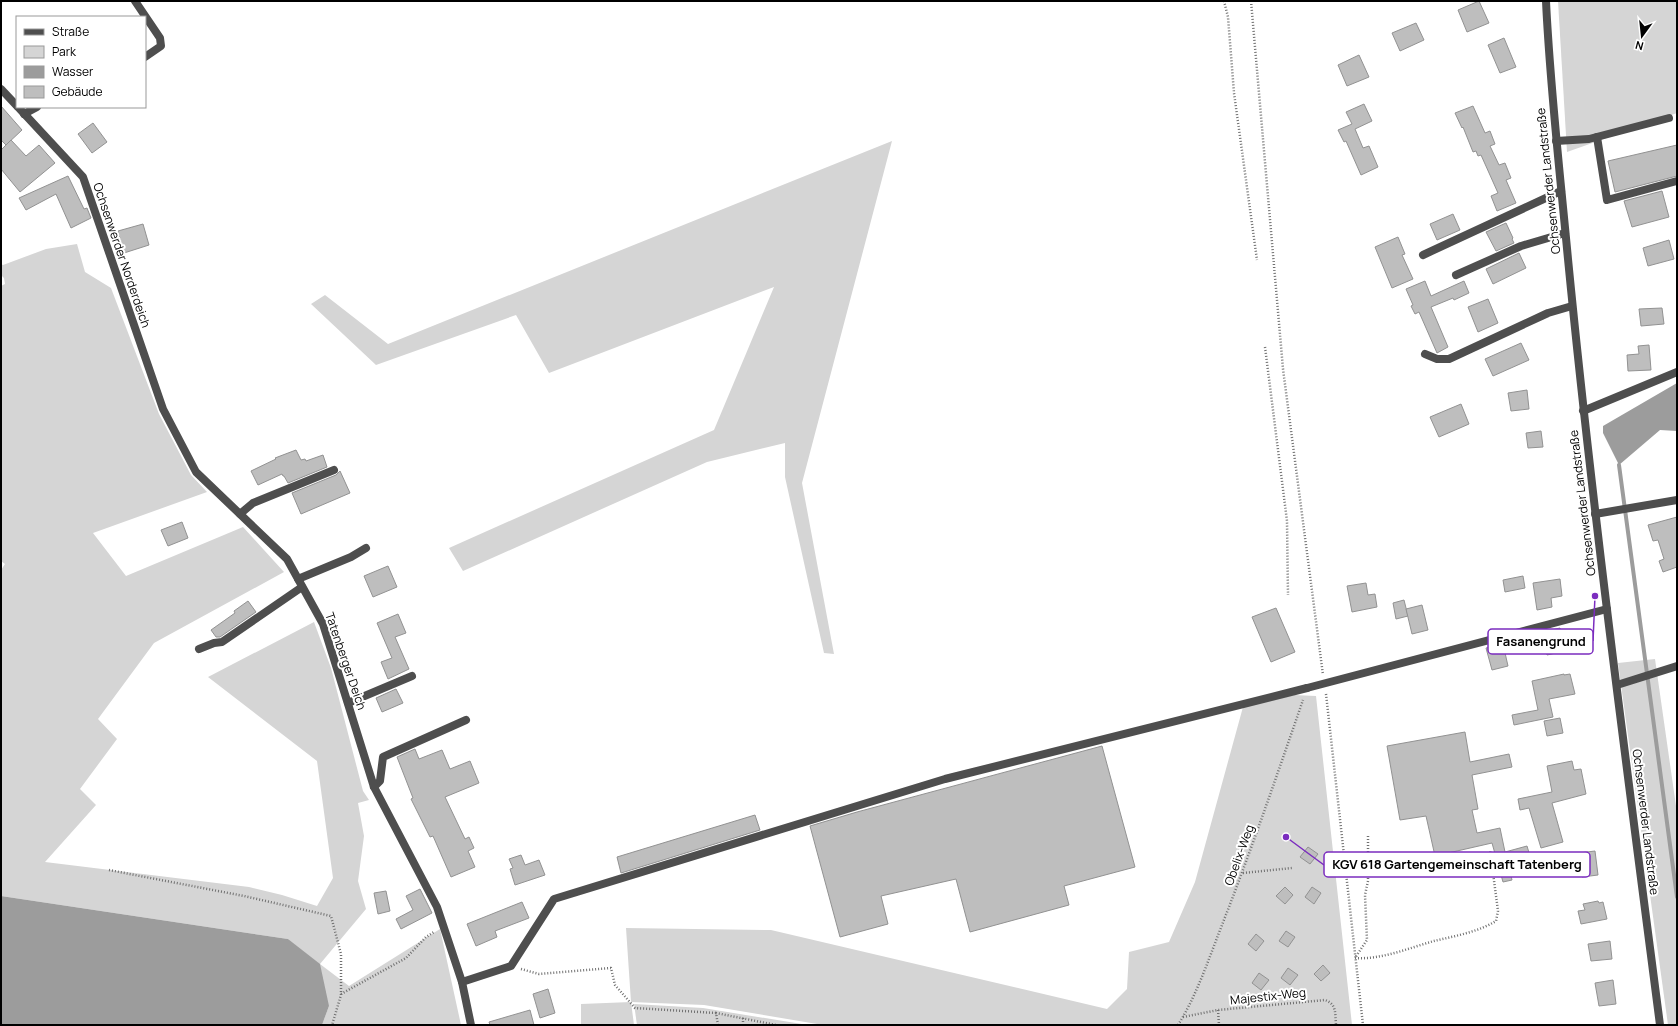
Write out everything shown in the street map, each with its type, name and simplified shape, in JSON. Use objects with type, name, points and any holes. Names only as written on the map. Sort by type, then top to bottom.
[{"type":"street","points":[[135,1],[145,16]]},
{"type":"street","name":"Ochsenwerder Landstraße","points":[[1546,1],[1556,141],[1583,411],[1660,1025]]},
{"type":"street","points":[[146,17],[160,38],[161,46],[146,56]]},
{"type":"street","name":"Ochsenwerder Norderdeich","points":[[1,89],[16,104]]},
{"type":"street","name":"Ochsenwerder Norderdeich","points":[[20,108],[83,177],[138,340]]},
{"type":"street","points":[[24,114],[35,108]]},
{"type":"street","points":[[1556,141],[1589,139],[1669,118]]},
{"type":"street","points":[[1597,137],[1607,200],[1677,181]]},
{"type":"street","points":[[1423,255],[1561,191]]},
{"type":"street","points":[[1456,275],[1521,246],[1565,233]]},
{"type":"street","points":[[1425,354],[1437,359],[1449,359],[1548,313],[1572,306]]},
{"type":"street","name":"Tatenberger Deich","points":[[138,340],[163,409],[196,472],[287,559],[323,624],[374,787],[437,907],[462,982],[471,1025]]},
{"type":"street","points":[[1583,411],[1677,372]]},
{"type":"street","points":[[240,514],[253,504],[334,470]]},
{"type":"street","points":[[1595,514],[1677,500]]},
{"type":"street","points":[[298,579],[366,548]]},
{"type":"street","points":[[199,650],[214,642],[222,642],[302,587]]},
{"type":"street","points":[[462,982],[511,966],[554,899],[945,779],[1307,688],[1325,685],[1607,609]]},
{"type":"street","points":[[1617,685],[1677,666]]},
{"type":"street","points":[[348,703],[412,676]]},
{"type":"street","points":[[374,787],[380,781],[383,757],[466,720]]},
{"type":"path","points":[[1224,1],[1228,17],[1234,93],[1257,260]]},
{"type":"path","points":[[1251,1],[1283,369],[1325,685],[1363,1025]]},
{"type":"path","points":[[1265,347],[1287,521],[1288,595]]},
{"type":"path","name":"Obelix-Weg","points":[[1178,1025],[1183,1018],[1212,951],[1243,873],[1307,688]]},
{"type":"path","points":[[1355,958],[1367,940],[1365,895],[1368,881],[1368,836]]},
{"type":"path","points":[[1355,958],[1366,959],[1390,954],[1473,931],[1488,926],[1496,921],[1498,912],[1490,850]]},
{"type":"path","points":[[1243,873],[1292,868]]},
{"type":"path","points":[[110,870],[244,896],[331,916],[341,954],[341,995],[332,1025]]},
{"type":"path","points":[[341,995],[406,958],[426,937]]},
{"type":"path","points":[[511,966],[539,974],[611,968],[615,985],[635,1008],[716,1013],[776,1025]]},
{"type":"path","name":"Majestix-Weg","points":[[1183,1018],[1218,1010],[1325,1000],[1331,1002],[1334,1006],[1336,1025]]},
{"type":"path","points":[[1218,1010],[1219,1025]]},
{"type":"path","points":[[716,1013],[718,1025]]},
{"type":"path","points":[[743,1018],[743,1025]]},
{"type":"green space","points":[[1558,1],[1677,1],[1677,113],[1567,152]]},
{"type":"green space","points":[[892,141],[802,483],[834,654],[824,653],[785,477],[785,443],[707,462],[463,571],[449,548],[714,430],[774,287],[549,373],[516,315],[376,365],[311,304],[325,295],[388,344]]},
{"type":"green space","points":[[77,244],[85,272],[111,288],[159,414],[191,475],[207,492],[93,533],[126,576],[243,527],[284,572],[154,643],[98,719],[117,739],[80,789],[96,805],[45,862],[249,887],[317,906],[333,878],[317,761],[208,677],[314,622],[331,668],[363,791],[369,800],[358,803],[364,836],[358,881],[366,909],[320,964],[349,986],[440,929],[461,1025],[322,1025],[329,1006],[288,939],[1,896],[1,570],[5,564],[1,561],[1,286],[5,284],[4,278],[1,275],[1,264],[3,265],[46,249]]},
{"type":"green space","points":[[1655,659],[1677,813],[1677,1025],[1668,1025],[1618,663]]},
{"type":"green space","points":[[1294,695],[1316,696],[1352,1025],[823,1025],[704,1005],[631,1002],[626,928],[771,930],[1107,1009],[1127,989],[1129,952],[1169,942],[1195,882],[1243,707]]},
{"type":"green space","points":[[631,1002],[634,1025],[581,1025],[581,1004]]},
{"type":"green space","points":[[634,1004],[703,1008],[808,1025],[637,1025]]},
{"type":"water","points":[[1677,383],[1677,431],[1660,430],[1619,465],[1603,433],[1603,426]]},
{"type":"water","points":[[1,896],[288,939],[320,964],[329,1006],[322,1025],[1,1025]]},
{"type":"building","points":[[1479,1],[1489,23],[1467,32],[1458,10]]},
{"type":"building","points":[[1416,23],[1424,40],[1400,51],[1392,33]]},
{"type":"building","points":[[1504,38],[1516,67],[1500,73],[1488,45]]},
{"type":"building","points":[[1359,55],[1369,77],[1347,86],[1338,65]]},
{"type":"building","points":[[1364,104],[1372,121],[1355,129],[1363,148],[1369,146],[1378,167],[1361,175],[1346,141],[1344,142],[1338,130],[1352,124],[1346,112]]},
{"type":"building","points":[[1,106],[22,130],[6,145],[1,140]]},
{"type":"building","points":[[1473,106],[1485,133],[1490,131],[1495,144],[1490,146],[1499,165],[1505,163],[1511,178],[1506,180],[1516,203],[1497,211],[1491,196],[1498,193],[1481,155],[1478,156],[1476,151],[1473,152],[1463,127],[1462,128],[1455,113]]},
{"type":"building","points":[[93,123],[107,142],[92,153],[78,134]]},
{"type":"building","points":[[11,140],[26,156],[39,145],[55,163],[20,192],[1,169],[1,150]]},
{"type":"building","points":[[1677,145],[1677,176],[1615,192],[1608,161]]},
{"type":"building","points":[[68,176],[84,209],[87,208],[91,218],[71,228],[56,194],[26,210],[19,198]]},
{"type":"building","points":[[1662,191],[1669,217],[1632,227],[1624,201]]},
{"type":"building","points":[[1453,214],[1460,230],[1437,240],[1430,224]]},
{"type":"building","points":[[1506,223],[1514,243],[1496,251],[1486,232]]},
{"type":"building","points":[[143,224],[149,245],[124,253],[118,231]]},
{"type":"building","points":[[1398,237],[1405,254],[1402,255],[1413,279],[1392,288],[1375,247]]},
{"type":"building","points":[[1669,240],[1674,259],[1648,266],[1643,248]]},
{"type":"building","points":[[1519,253],[1526,268],[1493,284],[1486,269]]},
{"type":"building","points":[[1425,281],[1431,296],[1464,281],[1469,293],[1454,300],[1453,298],[1431,307],[1448,347],[1437,353],[1419,312],[1415,314],[1411,306],[1413,305],[1406,289]]},
{"type":"building","points":[[1488,299],[1498,323],[1478,332],[1468,307]]},
{"type":"building","points":[[1662,308],[1664,324],[1641,326],[1639,309]]},
{"type":"building","points":[[1521,343],[1529,360],[1493,376],[1485,359]]},
{"type":"building","points":[[1649,345],[1651,370],[1628,371],[1627,355],[1639,354],[1638,346]]},
{"type":"building","points":[[1527,390],[1529,409],[1511,411],[1508,393]]},
{"type":"building","points":[[1461,404],[1469,424],[1439,437],[1430,417]]},
{"type":"building","points":[[1541,431],[1543,447],[1528,448],[1526,433]]},
{"type":"building","points":[[296,450],[301,460],[305,459],[306,461],[323,455],[327,467],[288,483],[282,474],[258,485],[251,471],[276,459],[275,458]]},
{"type":"building","points":[[340,471],[350,493],[301,514],[292,493],[336,475]]},
{"type":"building","points":[[1677,517],[1677,567],[1663,572],[1659,561],[1664,559],[1658,540],[1653,541],[1648,525]]},
{"type":"building","points":[[182,522],[188,538],[168,546],[161,530]]},
{"type":"building","points":[[388,566],[397,587],[373,597],[364,576]]},
{"type":"building","points":[[1523,576],[1525,588],[1505,592],[1503,580]]},
{"type":"building","points":[[1560,579],[1562,596],[1551,598],[1552,607],[1537,610],[1533,583]]},
{"type":"building","points":[[1366,583],[1368,595],[1375,594],[1377,607],[1352,612],[1347,586]]},
{"type":"building","points":[[1404,600],[1408,616],[1396,619],[1393,603]]},
{"type":"building","points":[[248,601],[256,612],[220,637],[216,637],[211,630],[235,613],[234,611]]},
{"type":"building","points":[[1422,605],[1428,630],[1412,634],[1406,609]]},
{"type":"building","points":[[1276,608],[1295,652],[1271,662],[1252,617]]},
{"type":"building","points":[[398,614],[406,633],[395,637],[409,669],[388,679],[381,662],[392,658],[377,623]]},
{"type":"building","points":[[1560,628],[1565,651],[1547,655],[1542,632]]},
{"type":"building","points":[[1503,644],[1508,666],[1492,670],[1486,648]]},
{"type":"building","points":[[1570,674],[1575,694],[1549,699],[1553,717],[1514,725],[1512,715],[1538,710],[1532,681]]},
{"type":"building","points":[[396,689],[403,703],[382,712],[376,698]]},
{"type":"building","points":[[1560,718],[1563,733],[1547,736],[1544,721]]},
{"type":"building","points":[[1465,732],[1470,762],[1509,754],[1512,767],[1472,775],[1478,809],[1472,810],[1477,833],[1500,828],[1505,852],[1527,846],[1530,856],[1508,863],[1512,880],[1503,882],[1492,843],[1435,856],[1426,816],[1400,820],[1387,746]]},
{"type":"building","points":[[1102,746],[1135,867],[1064,886],[1069,905],[970,932],[956,879],[881,896],[888,924],[840,937],[810,826]]},
{"type":"building","points":[[415,749],[419,759],[442,750],[450,769],[470,761],[479,783],[445,797],[465,839],[469,837],[474,848],[468,851],[475,867],[451,877],[433,836],[430,837],[411,799],[413,798],[397,757]]},
{"type":"building","points":[[1572,761],[1574,770],[1581,769],[1586,794],[1552,803],[1563,842],[1541,848],[1529,808],[1520,810],[1518,799],[1552,792],[1547,766]]},
{"type":"building","points":[[755,815],[760,830],[621,873],[617,857]]},
{"type":"building","points":[[1308,847],[1318,854],[1310,864],[1300,857]]},
{"type":"building","points":[[1595,851],[1598,875],[1582,877],[1579,853]]},
{"type":"building","points":[[521,855],[525,865],[539,860],[545,875],[515,885],[510,869],[513,868],[509,859]]},
{"type":"building","points":[[1285,887],[1293,895],[1285,904],[1276,896]]},
{"type":"building","points":[[1312,887],[1321,893],[1314,904],[1305,897]]},
{"type":"building","points":[[420,889],[432,913],[401,929],[396,919],[413,910],[406,896]]},
{"type":"building","points":[[386,891],[390,911],[378,914],[374,893]]},
{"type":"building","points":[[1598,901],[1599,903],[1603,902],[1607,919],[1581,924],[1578,911],[1585,910],[1583,904]]},
{"type":"building","points":[[522,902],[529,918],[495,931],[497,937],[476,946],[467,924]]},
{"type":"building","points":[[1286,931],[1295,937],[1288,947],[1279,941]]},
{"type":"building","points":[[1256,934],[1264,941],[1256,951],[1248,944]]},
{"type":"building","points":[[1610,941],[1612,959],[1591,961],[1588,944]]},
{"type":"building","points":[[1323,965],[1330,973],[1321,981],[1314,974]]},
{"type":"building","points":[[1288,968],[1298,975],[1290,985],[1281,978]]},
{"type":"building","points":[[1259,973],[1269,980],[1261,990],[1252,983]]},
{"type":"building","points":[[1613,980],[1616,1004],[1599,1006],[1595,983]]},
{"type":"building","points":[[548,989],[555,1013],[540,1018],[533,994]]},
{"type":"building","points":[[530,1010],[534,1025],[490,1025],[489,1022]]},
{"type":"waterway","points":[[1619,465],[1677,897]]},
{"type":"place","name":"Fasanengrund","points":[[1595,596]]},
{"type":"place","name":"KGV 618 Gartengemeinschaft Tatenberg","points":[[1286,837]]}]
